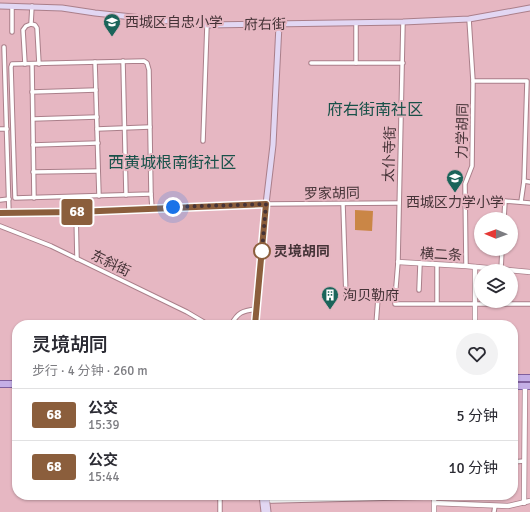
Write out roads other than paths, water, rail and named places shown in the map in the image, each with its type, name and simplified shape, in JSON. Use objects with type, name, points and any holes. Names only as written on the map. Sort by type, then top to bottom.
[{"type":"main road","name":"府右街","points":[[0,6],[62,8],[102,14],[206,25],[403,22],[469,19],[530,8]]},
{"type":"main road","points":[[256,320],[266,204],[273,145],[279,24]]},
{"type":"main road","points":[[0,213],[76,212],[266,204]]},
{"type":"main road","points":[[518,378],[530,378]]},
{"type":"main road","points":[[0,384],[12,384]]},
{"type":"main road","points":[[263,500],[264,512]]},
{"type":"main road","points":[[267,500],[268,512]]},
{"type":"street","points":[[12,6],[12,32]]},
{"type":"street","points":[[31,24],[32,6]]},
{"type":"street","name":"力学胡同","points":[[466,266],[465,184],[472,166],[473,81],[469,19]]},
{"type":"street","name":"太仆寺街","points":[[395,299],[398,262],[403,22]]},
{"type":"street","points":[[356,23],[356,63]]},
{"type":"street","points":[[25,64],[23,30],[26,26],[31,24]]},
{"type":"street","points":[[31,24],[35,25],[37,28],[39,64]]},
{"type":"street","points":[[202,141],[206,25]]},
{"type":"street","points":[[4,47],[10,213]]},
{"type":"street","points":[[95,62],[99,196]]},
{"type":"street","points":[[123,62],[126,195]]},
{"type":"street","points":[[151,194],[15,198],[10,67],[12,64],[147,62],[152,208]]},
{"type":"street","points":[[311,63],[403,63]]},
{"type":"street","points":[[32,64],[34,198]]},
{"type":"street","points":[[473,81],[527,81],[524,181],[521,202]]},
{"type":"street","points":[[32,92],[96,90]]},
{"type":"street","points":[[33,119],[97,117]]},
{"type":"street","points":[[98,129],[150,127]]},
{"type":"street","points":[[0,129],[7,129]]},
{"type":"street","points":[[33,145],[98,143]]},
{"type":"street","points":[[33,172],[98,171]]},
{"type":"street","points":[[524,181],[530,182]]},
{"type":"street","points":[[0,200],[9,199]]},
{"type":"street","points":[[504,212],[505,201],[530,203]]},
{"type":"street","name":"罗家胡同","points":[[266,204],[399,203]]},
{"type":"street","points":[[344,204],[346,296],[395,299],[395,304],[474,304]]},
{"type":"street","points":[[76,212],[77,259]]},
{"type":"street","name":"东斜街","points":[[0,226],[51,246],[201,320]]},
{"type":"street","name":"横二条","points":[[398,262],[474,267]]},
{"type":"street","points":[[419,290],[420,264]]},
{"type":"street","points":[[437,265],[437,303]]},
{"type":"street","name":"横二条","points":[[518,271],[530,272]]},
{"type":"street","points":[[376,320],[378,298]]},
{"type":"street","points":[[518,304],[530,304]]},
{"type":"street","points":[[475,308],[475,320]]},
{"type":"street","points":[[234,320],[236,316],[244,311],[257,309]]},
{"type":"street","points":[[524,503],[524,453],[527,386]]},
{"type":"street","points":[[524,453],[530,453]]},
{"type":"street","points":[[518,462],[524,461]]},
{"type":"street","points":[[220,500],[220,512]]},
{"type":"street","points":[[271,502],[325,500]]},
{"type":"street","points":[[434,512],[434,503],[508,506],[530,501]]},
{"type":"street","points":[[494,512],[495,506]]},
{"type":"place","name":"西城区自忠小学","points":[[112,37]]},
{"type":"place","name":"西城区力学小学","points":[[455,193]]},
{"type":"place","name":"灵境胡同","points":[[262,251]]},
{"type":"place","name":"洵贝勒府","points":[[330,310]]},
{"type":"district","name":"府右街南社区","points":[[375,109]]},
{"type":"district","name":"西黄城根南街社区","points":[[172,162]]}]
